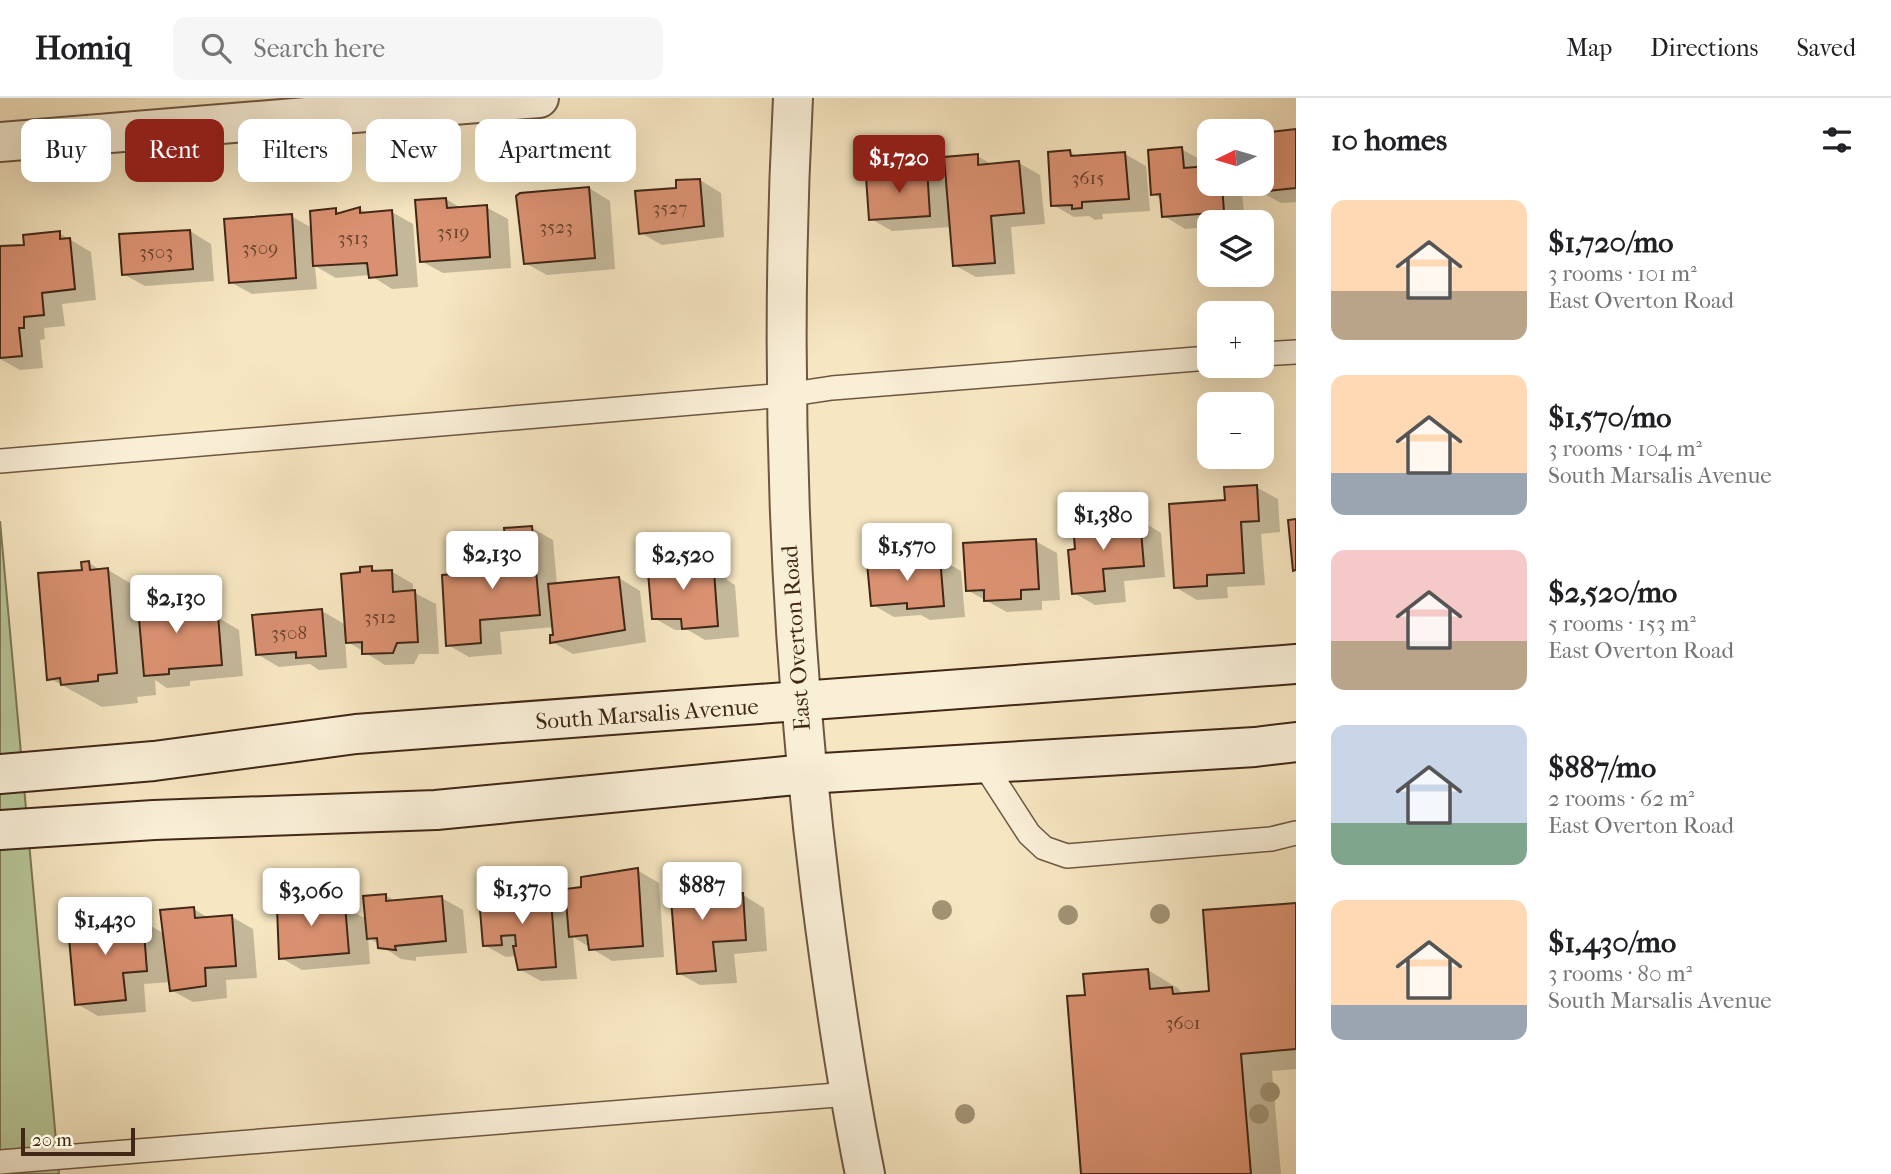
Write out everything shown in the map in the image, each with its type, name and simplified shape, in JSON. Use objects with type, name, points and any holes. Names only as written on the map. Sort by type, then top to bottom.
[{"type":"main road","points":[[0,142],[539,98]]},
{"type":"main road","name":"East Overton Road","points":[[793,98],[786,395],[788,510],[800,703],[806,774],[849,1094],[866,1174]]},
{"type":"main road","name":"South Marsalis Avenue","points":[[0,774],[154,761],[356,734],[1296,664]]},
{"type":"main road","points":[[0,830],[154,820],[436,810],[806,774],[1255,747],[1296,742]]},
{"type":"lane","points":[[1274,353],[1296,352]]},
{"type":"lane","points":[[0,461],[1197,359]]},
{"type":"lane","points":[[983,763],[1029,834],[1044,848],[1067,856],[1271,839],[1296,833]]},
{"type":"lane","points":[[0,1162],[849,1094]]},
{"type":"green space","points":[[0,521],[59,1174],[0,1174]]},
{"type":"building","points":[[1296,129],[1296,188],[1274,190],[1274,131]]},
{"type":"building","points":[[1182,147],[1184,168],[1197,167],[1197,196],[1223,196],[1224,210],[1197,210],[1197,214],[1162,217],[1160,194],[1151,195],[1148,150]]},
{"type":"building","points":[[1070,150],[1071,156],[1125,152],[1129,199],[1082,202],[1082,208],[1072,209],[1072,205],[1051,206],[1048,152]]},
{"type":"building","points":[[978,154],[978,165],[1019,161],[1024,213],[991,216],[995,263],[953,266],[944,157]]},
{"type":"building","points":[[927,167],[930,216],[869,220],[866,177],[892,176],[892,170]]},
{"type":"building","points":[[700,179],[704,226],[639,234],[635,191],[676,188],[676,180]]},
{"type":"building","points":[[589,187],[595,258],[524,264],[516,196],[520,193]]},
{"type":"building","points":[[446,198],[447,208],[487,205],[490,257],[420,262],[415,200]]},
{"type":"building","points":[[360,207],[360,213],[392,210],[397,275],[369,278],[367,263],[313,266],[310,211],[336,208],[336,214]]},
{"type":"building","points":[[292,214],[296,278],[229,283],[224,219]]},
{"type":"building","points":[[190,230],[193,269],[122,275],[119,234]]},
{"type":"building","points":[[60,231],[60,239],[70,238],[75,289],[42,293],[44,315],[24,317],[24,328],[19,328],[22,356],[0,358],[0,246],[24,245],[23,235]]},
{"type":"building","points":[[1257,485],[1259,521],[1241,522],[1244,573],[1207,575],[1207,586],[1174,588],[1169,504],[1225,500],[1224,487]]},
{"type":"building","points":[[1140,519],[1144,566],[1103,569],[1105,591],[1072,594],[1068,550],[1075,549],[1073,525]]},
{"type":"building","points":[[1296,519],[1296,570],[1293,571],[1288,520]]},
{"type":"building","points":[[532,526],[540,615],[480,620],[481,643],[446,646],[442,575],[508,570],[504,528]]},
{"type":"building","points":[[1036,539],[1039,589],[1021,590],[1021,599],[984,601],[984,590],[966,591],[963,543]]},
{"type":"building","points":[[705,557],[706,572],[714,571],[718,626],[682,629],[681,619],[652,619],[647,561]]},
{"type":"building","points":[[940,557],[944,606],[907,609],[907,603],[871,606],[867,563]]},
{"type":"building","points":[[89,561],[90,570],[108,568],[117,673],[98,675],[98,681],[61,685],[60,678],[47,680],[38,573],[82,570],[81,562]]},
{"type":"building","points":[[372,566],[372,571],[392,570],[393,592],[415,590],[418,642],[397,643],[393,653],[362,654],[362,642],[346,643],[341,574],[360,572],[360,567]]},
{"type":"building","points":[[619,577],[625,630],[550,643],[550,635],[553,635],[548,584]]},
{"type":"building","points":[[184,592],[186,618],[218,615],[222,665],[169,669],[169,674],[144,676],[137,596]]},
{"type":"building","points":[[322,609],[326,656],[296,658],[296,652],[256,655],[252,615]]},
{"type":"building","points":[[638,868],[643,946],[589,950],[587,935],[569,937],[565,889],[581,887],[581,877]]},
{"type":"building","points":[[702,872],[704,896],[743,893],[746,940],[713,942],[716,971],[677,974],[669,874]]},
{"type":"building","points":[[550,886],[556,967],[518,970],[513,946],[516,946],[515,935],[501,936],[502,945],[483,946],[479,898],[518,896],[518,889]]},
{"type":"building","points":[[386,894],[386,901],[442,896],[446,941],[395,946],[396,950],[378,948],[377,938],[367,939],[363,896]]},
{"type":"building","points":[[302,896],[302,899],[326,897],[327,906],[345,904],[349,953],[279,959],[277,908],[286,907],[285,897]]},
{"type":"building","points":[[1296,903],[1296,1049],[1241,1054],[1251,1174],[1081,1174],[1067,996],[1085,995],[1083,974],[1148,969],[1150,989],[1172,987],[1173,994],[1209,991],[1203,910]]},
{"type":"building","points":[[194,907],[195,918],[232,915],[236,966],[205,968],[206,986],[170,991],[160,910]]},
{"type":"building","points":[[119,913],[119,921],[143,919],[147,971],[123,973],[126,1000],[75,1005],[68,927],[84,926],[84,916]]}]
